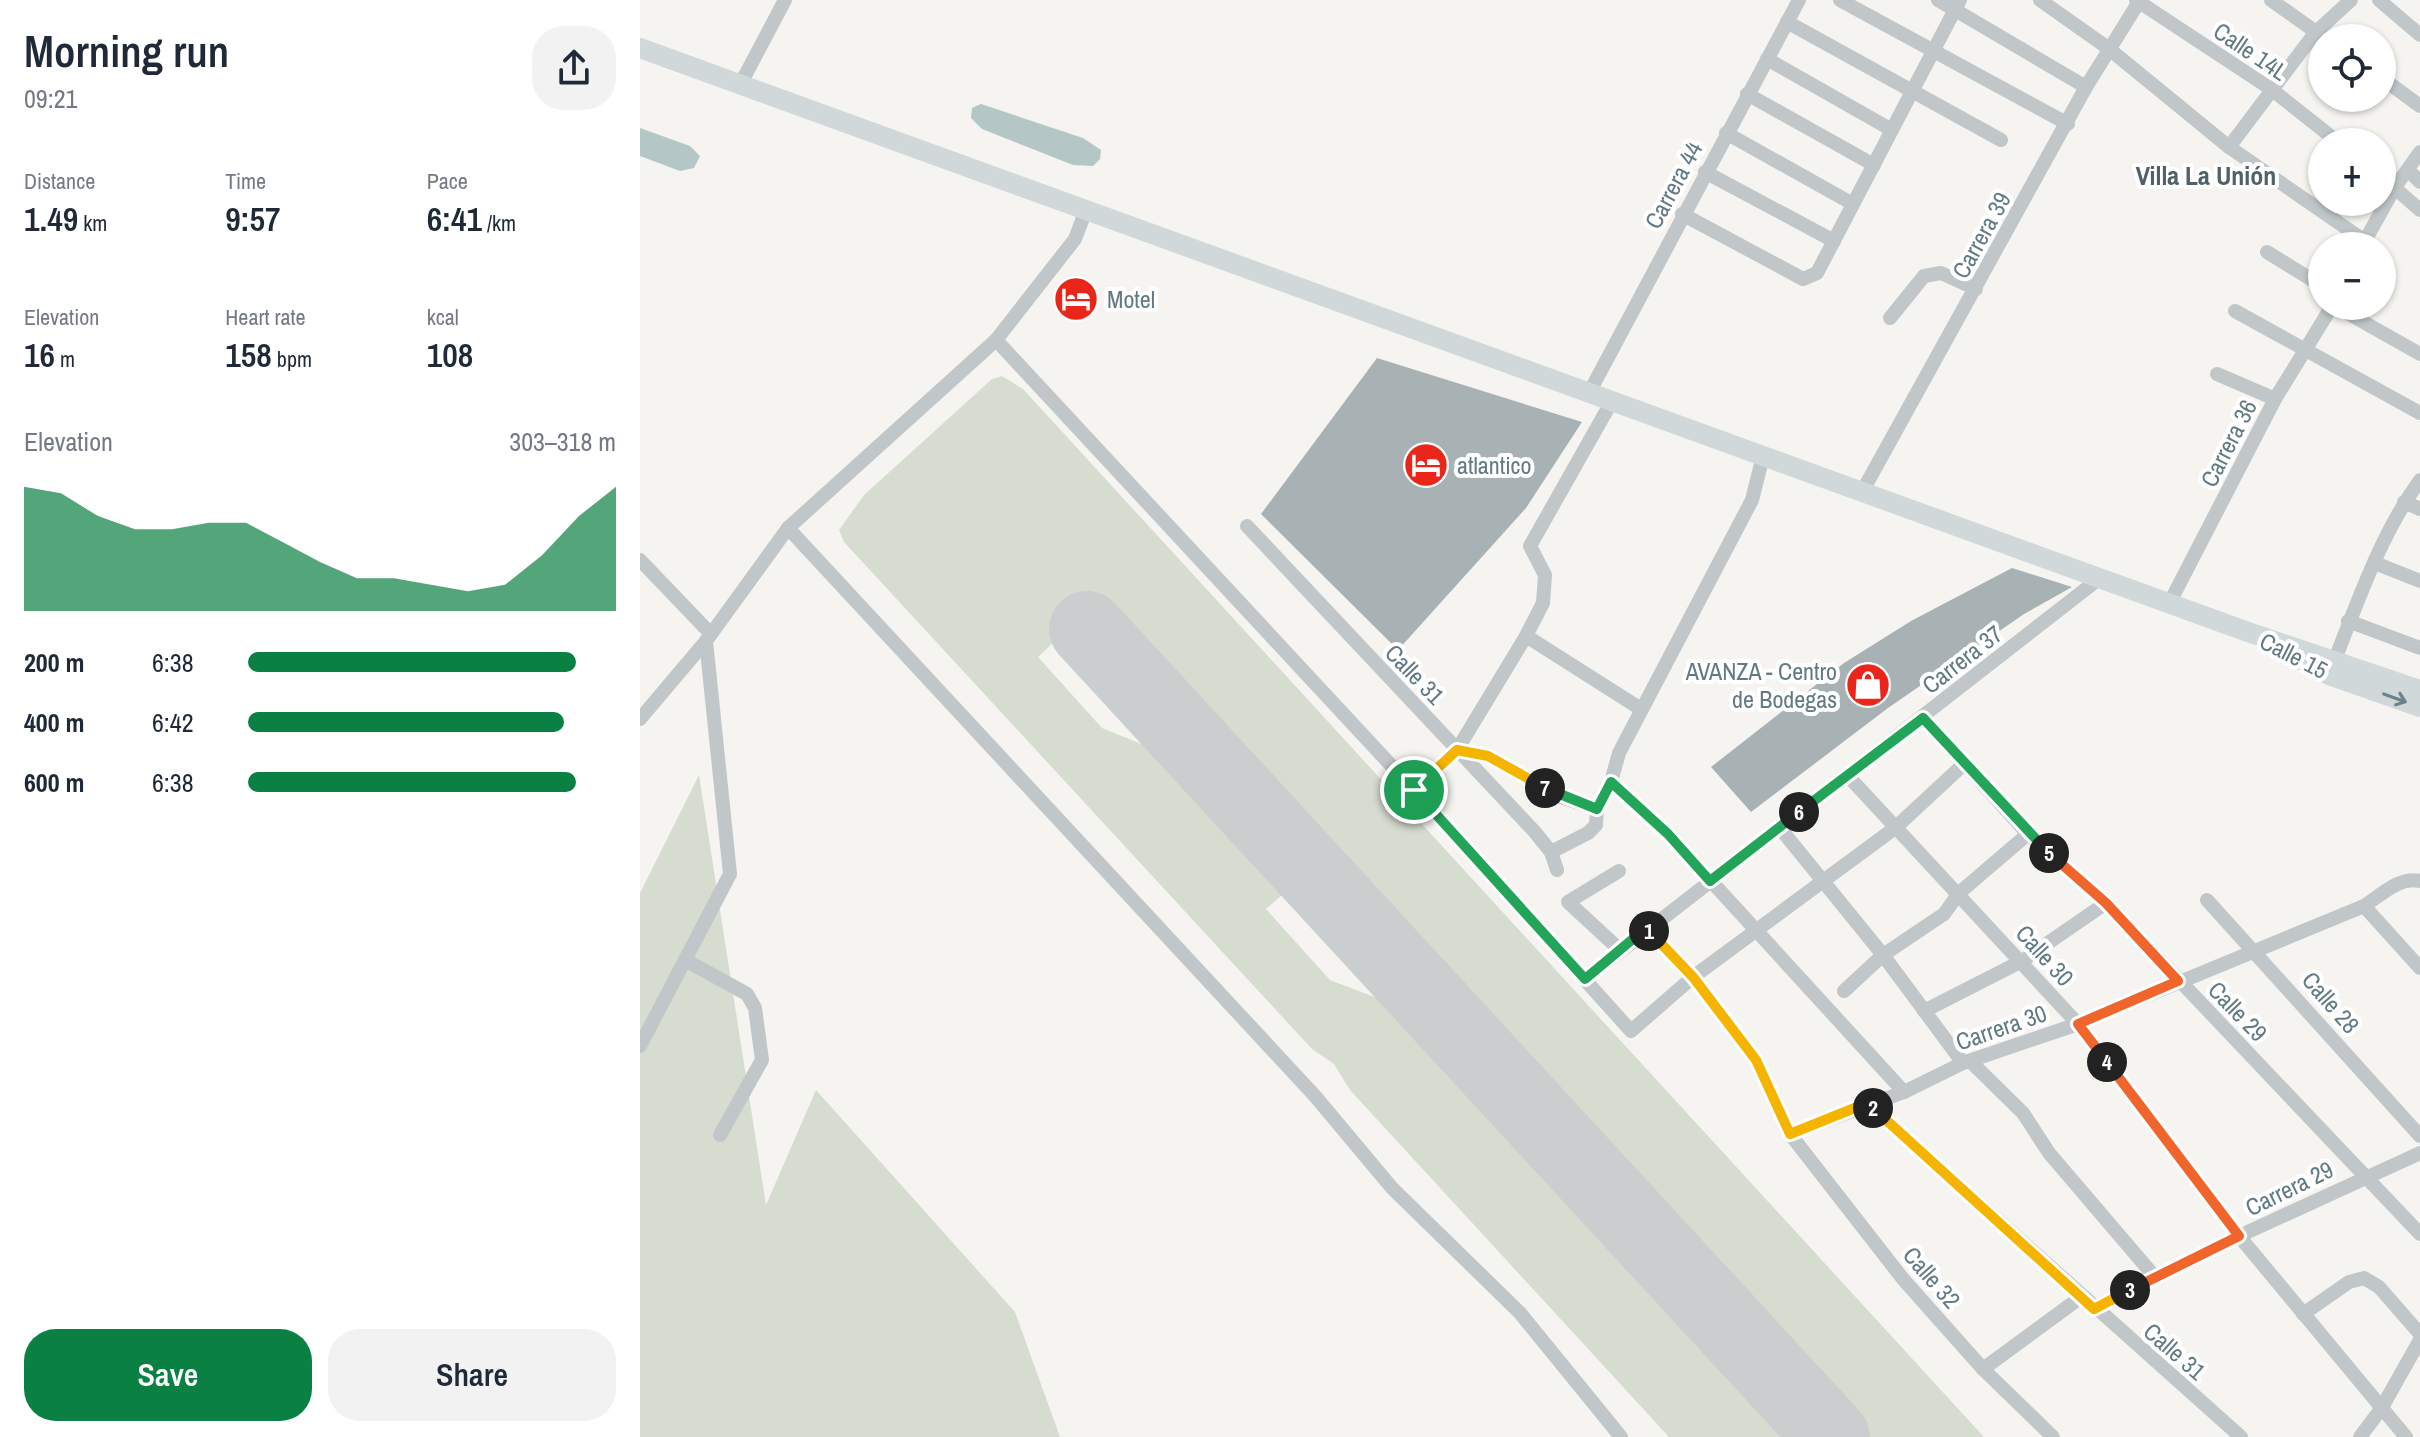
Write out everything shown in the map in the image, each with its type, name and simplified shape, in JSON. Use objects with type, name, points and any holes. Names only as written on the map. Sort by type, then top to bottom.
[{"type":"highway","name":"Calle 15","points":[[640,48],[2248,632],[2420,707]]},
{"type":"highway","name":"Calle 15","points":[[2332,667],[2420,690]]},
{"type":"street","points":[[740,85],[785,0]]},
{"type":"street","name":"Carrera 44","points":[[1589,393],[1799,0]]},
{"type":"street","points":[[1840,0],[2068,124]]},
{"type":"street","points":[[1938,0],[1957,5],[2086,87]]},
{"type":"street","points":[[2040,0],[2108,48],[2229,147],[2348,232]]},
{"type":"street","points":[[2271,0],[2308,27]]},
{"type":"street","points":[[2329,24],[2351,0]]},
{"type":"street","points":[[2379,0],[2420,35]]},
{"type":"street","name":"Carrera 39","points":[[1862,492],[2086,87],[2138,1]]},
{"type":"street","name":"Calle 14L","points":[[2138,1],[2271,89],[2320,128]]},
{"type":"street","points":[[1682,214],[1803,279],[1817,273],[1957,5]]},
{"type":"street","points":[[1787,22],[2001,140]]},
{"type":"street","points":[[2229,147],[2271,89],[2308,47]]},
{"type":"street","points":[[1767,59],[1892,130]]},
{"type":"street","points":[[2396,88],[2420,106]]},
{"type":"street","points":[[1747,94],[1874,165]]},
{"type":"street","points":[[1726,133],[1853,204]]},
{"type":"street","points":[[2396,186],[2420,152]]},
{"type":"street","points":[[2408,170],[2420,182]]},
{"type":"street","points":[[1705,172],[1834,241]]},
{"type":"street","points":[[2396,188],[2420,210]]},
{"type":"street","points":[[643,708],[708,638],[788,528],[996,340],[1075,239],[1086,210]]},
{"type":"street","points":[[2267,252],[2308,277]]},
{"type":"street","points":[[1890,318],[1924,276],[1941,273],[1976,289]]},
{"type":"street","points":[[2235,311],[2420,413]]},
{"type":"street","name":"Carrera 36","points":[[2169,604],[2275,399],[2325,320]]},
{"type":"street","points":[[2359,320],[2420,354]]},
{"type":"street","points":[[996,340],[1414,790],[1631,1031],[1693,977],[1895,828],[1965,763]]},
{"type":"street","points":[[2217,374],[2275,399]]},
{"type":"street","points":[[1414,790],[1457,750],[1543,603],[1545,575],[1530,546],[1612,401]]},
{"type":"street","points":[[1551,852],[1588,833],[1596,825],[1597,809],[1611,782],[1619,753],[1752,500],[1763,456]]},
{"type":"street","points":[[2332,667],[2348,621],[2375,563],[2404,502],[2420,480]]},
{"type":"street","points":[[2404,502],[2420,509]]},
{"type":"street","name":"Calle 31","points":[[1247,526],[1551,852],[1557,870]]},
{"type":"street","points":[[788,528],[1315,1096],[1392,1188],[1520,1313],[1621,1437]]},
{"type":"street","points":[[640,560],[708,638],[730,874],[640,1046]]},
{"type":"street","points":[[2375,563],[2420,581]]},
{"type":"street","name":"Carrera 37","points":[[1585,979],[1646,928],[1848,776],[2100,578]]},
{"type":"street","points":[[2348,621],[2420,648]]},
{"type":"street","points":[[1526,636],[1641,709]]},
{"type":"street","name":"Calle 29","points":[[1923,718],[2028,834],[2106,903],[2420,1234]]},
{"type":"street","points":[[1457,750],[1488,756],[1561,797],[1597,809]]},
{"type":"street","name":"Calle 30","points":[[1848,776],[2078,1024],[2239,1236],[2406,1437]]},
{"type":"street","points":[[1611,782],[1668,834],[1904,1092]]},
{"type":"street","points":[[1779,827],[1966,1062],[2023,1113],[2049,1153],[2155,1277]]},
{"type":"street","points":[[1844,991],[1883,955],[1944,914],[1959,893],[2028,834]]},
{"type":"street","points":[[1619,871],[1568,902],[1620,950]]},
{"type":"street","name":"Carrera 30","points":[[1790,1134],[1867,1103],[1904,1092],[1966,1062],[2078,1024],[2364,906],[2401,882],[2410,879],[2420,881]]},
{"type":"street","name":"Calle 28","points":[[2207,900],[2255,949],[2420,1136]]},
{"type":"street","points":[[1924,1011],[2022,961],[2106,903]]},
{"type":"street","points":[[2364,906],[2420,968]]},
{"type":"street","name":"Calle 32","points":[[1646,928],[1693,977],[1756,1060],[1790,1134],[1903,1279],[1983,1369],[2053,1437]]},
{"type":"street","points":[[685,960],[747,994],[755,1008],[762,1060],[720,1135]]},
{"type":"street","name":"Calle 31","points":[[1867,1103],[2094,1309],[2241,1437]]},
{"type":"street","name":"Carrera 29","points":[[2094,1309],[2239,1236],[2420,1153]]},
{"type":"street","points":[[2303,1314],[2349,1282],[2364,1278],[2379,1287],[2420,1337],[2381,1409],[2360,1437]]},
{"type":"street","points":[[1983,1369],[2081,1297]]},
{"type":"shaded area","points":[[981,104],[1083,138],[1101,150],[1100,159],[1093,166],[1073,165],[982,129],[971,118],[972,108]]},
{"type":"shaded area","points":[[640,128],[690,146],[700,156],[694,168],[680,171],[640,156]]},
{"type":"shaded area","points":[[1002,376],[1023,389],[1984,1437],[1869,1437],[1098,601],[1038,657],[1102,728],[1171,756],[1289,889],[1266,909],[1330,980],[1403,1008],[1800,1437],[1669,1437],[1350,1090],[1334,1064],[1312,1049],[844,542],[839,530],[864,495],[992,379]]},
{"type":"shaded area","points":[[699,775],[766,1205],[816,1090],[1015,1312],[1060,1437],[640,1437],[640,893]]},
{"type":"building","name":"atlantico","points":[[1377,358],[1582,422],[1526,508],[1398,650],[1261,514]]},
{"type":"building","name":"AVANZA - Centro de Bodegas","points":[[2012,568],[2072,587],[2024,614],[1888,708],[1751,812],[1711,767],[1844,663],[1911,621]]},
{"type":"runway","points":[[1087,629],[1832,1437]]},
{"type":"place","name":"Motel","points":[[1076,299]]},
{"type":"place","name":"atlantico","points":[[1426,465]]},
{"type":"place","name":"AVANZA - Centro de Bodegas","points":[[1868,685]]},
{"type":"district","name":"Villa La Unión","points":[[2206,175]]},
{"type":"route","points":[[1923,718],[2028,834],[2106,903],[2178,981],[2078,1024],[2239,1236],[2094,1309],[1867,1103],[1790,1134],[1756,1060],[1693,977],[1646,928],[1585,979],[1414,790],[1457,750],[1488,756],[1561,797],[1597,809],[1611,782],[1668,834],[1710,881],[1923,718]]}]
